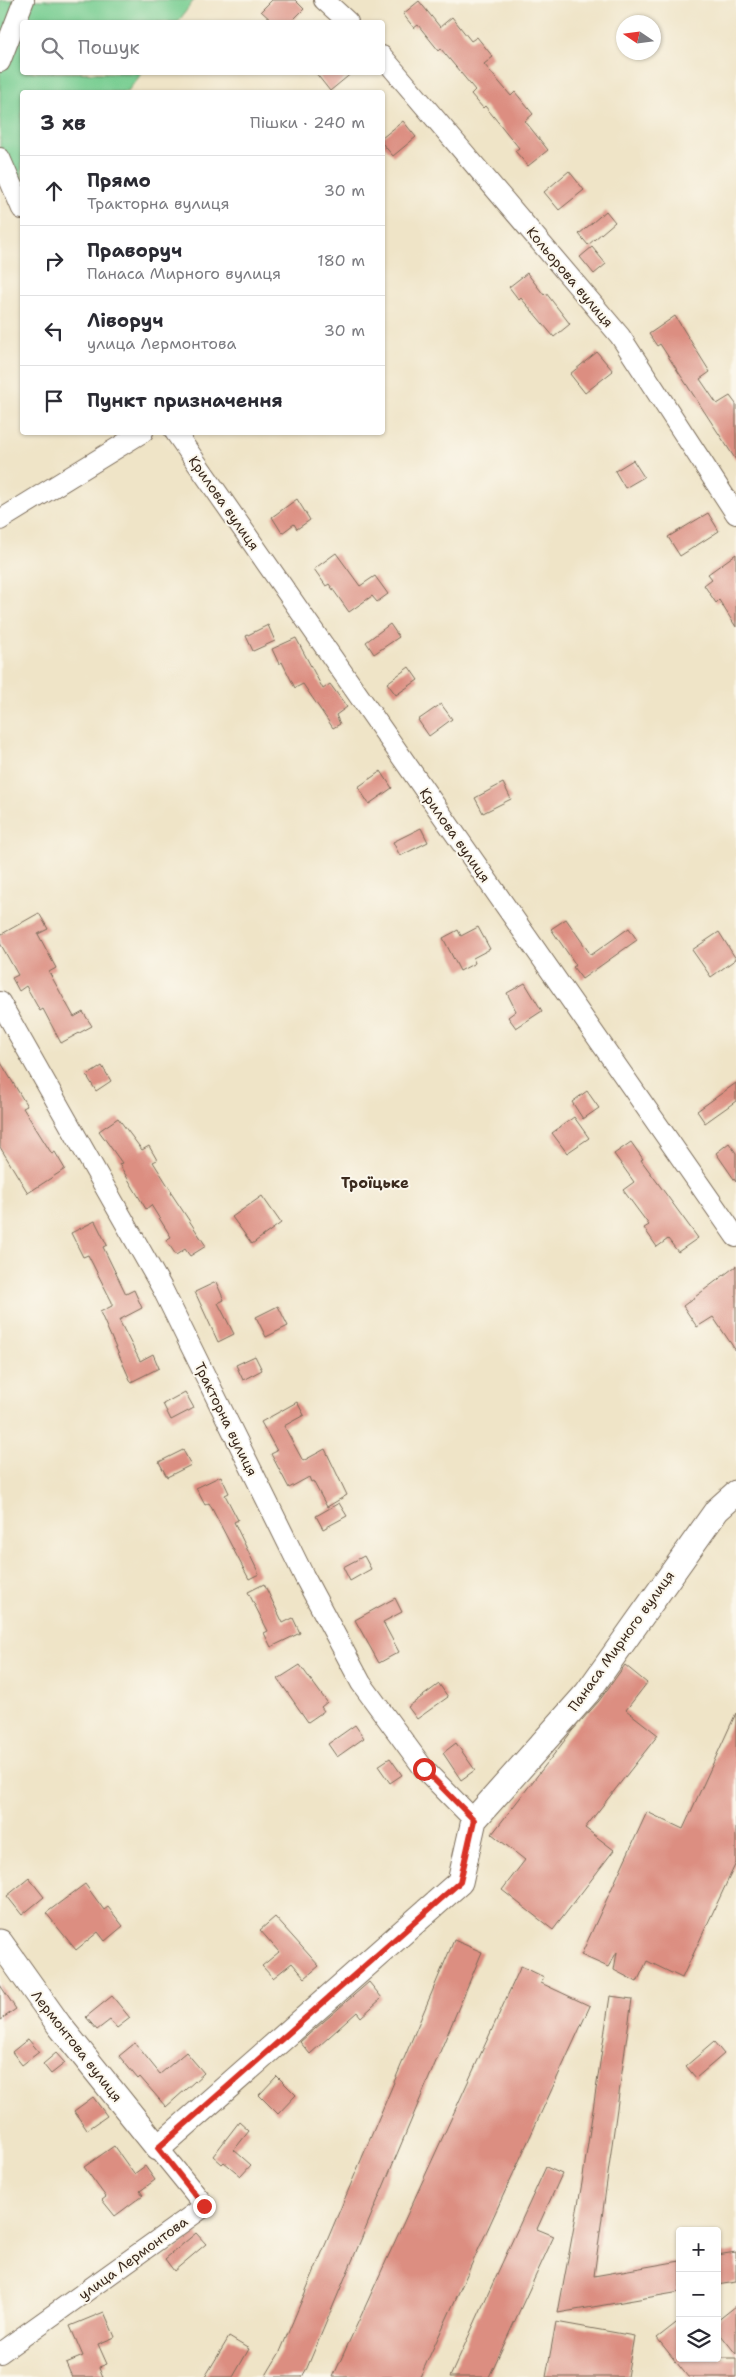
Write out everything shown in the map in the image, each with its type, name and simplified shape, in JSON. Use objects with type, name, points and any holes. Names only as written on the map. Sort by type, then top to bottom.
[{"type":"street","points":[[0,62],[24,0]]},
{"type":"street","points":[[324,0],[346,20]]},
{"type":"street","name":"Кольорова вулиця","points":[[385,60],[620,336],[736,514]]},
{"type":"street","points":[[0,158],[20,205]]},
{"type":"street","points":[[0,520],[138,435]]},
{"type":"street","name":"Крилова вулиця","points":[[176,435],[733,1228]]},
{"type":"street","name":"Тракторна вулиця","points":[[0,1002],[162,1288],[304,1576],[361,1683],[424,1769],[474,1820]]},
{"type":"street","name":"Панаса Мирного вулиця","points":[[158,2148],[460,1882],[474,1820],[588,1693],[717,1510],[736,1494]]},
{"type":"street","name":"Лермонтова вулиця","points":[[0,1942],[59,2025],[158,2148]]},
{"type":"street","name":"улица Лермонтова","points":[[0,2353],[204,2206],[158,2148]]},
{"type":"green space","points":[[0,0],[194,0],[179,20],[20,20],[20,75],[140,75],[129,90],[20,90],[20,204],[0,158]]},
{"type":"building","points":[[272,0],[295,0],[304,9],[293,20],[271,20],[261,11]]},
{"type":"building","points":[[419,1],[440,27],[452,17],[471,41],[477,37],[493,57],[484,64],[511,96],[515,92],[533,114],[525,121],[548,150],[528,166],[515,151],[519,148],[485,106],[483,108],[471,94],[475,90],[441,49],[439,51],[418,25],[414,28],[403,14]]},
{"type":"building","points":[[317,75],[349,75],[331,90]]},
{"type":"building","points":[[403,121],[416,137],[393,156],[385,147],[385,136]]},
{"type":"building","points":[[569,171],[584,190],[559,210],[544,192]]},
{"type":"building","points":[[606,211],[615,222],[588,245],[579,234]]},
{"type":"building","points":[[592,247],[606,264],[594,274],[580,257]]},
{"type":"building","points":[[527,273],[544,295],[546,293],[570,324],[554,337],[521,298],[519,300],[509,287]]},
{"type":"building","points":[[675,316],[710,372],[700,379],[717,404],[730,396],[736,404],[736,460],[660,344],[657,346],[649,334]]},
{"type":"building","points":[[597,352],[613,371],[585,393],[570,374]]},
{"type":"building","points":[[633,460],[644,477],[625,488],[615,471]]},
{"type":"building","points":[[297,499],[310,520],[297,529],[294,524],[282,533],[272,517]]},
{"type":"building","points":[[708,513],[719,531],[680,556],[668,537]]},
{"type":"building","points":[[336,553],[360,586],[375,576],[388,594],[377,602],[372,596],[349,612],[329,584],[326,586],[314,569]]},
{"type":"building","points":[[736,554],[736,627],[719,600],[716,603],[704,585],[712,579],[708,574]]},
{"type":"building","points":[[390,624],[399,637],[374,654],[366,642]]},
{"type":"building","points":[[268,625],[275,641],[253,651],[246,636]]},
{"type":"building","points":[[296,638],[323,689],[330,684],[347,707],[336,715],[340,724],[333,728],[303,684],[295,688],[282,662],[279,664],[272,649]]},
{"type":"building","points":[[409,667],[418,680],[396,695],[387,683]]},
{"type":"building","points":[[441,704],[452,719],[429,736],[418,720]]},
{"type":"building","points":[[381,771],[392,788],[369,804],[358,787]]},
{"type":"building","points":[[503,783],[511,799],[483,813],[475,798]]},
{"type":"building","points":[[421,828],[428,842],[400,856],[393,842]]},
{"type":"building","points":[[39,913],[48,929],[38,934],[56,968],[49,972],[74,1017],[83,1012],[92,1026],[61,1043],[43,1009],[40,1011],[26,986],[19,991],[12,978],[18,975],[0,943],[0,935]]},
{"type":"building","points":[[566,919],[591,955],[629,928],[637,940],[582,979],[573,967],[576,965],[551,929]]},
{"type":"building","points":[[478,927],[490,949],[473,958],[475,963],[460,971],[443,938],[458,930],[461,936]]},
{"type":"building","points":[[719,932],[736,959],[711,977],[692,950]]},
{"type":"building","points":[[525,983],[542,1011],[516,1028],[508,1017],[516,1011],[507,993]]},
{"type":"building","points":[[0,1061],[27,1106],[23,1108],[52,1154],[55,1152],[65,1169],[28,1193],[0,1147]]},
{"type":"building","points":[[102,1066],[111,1081],[96,1091],[87,1076]]},
{"type":"building","points":[[736,1083],[736,1101],[705,1123],[697,1111]]},
{"type":"building","points":[[587,1091],[599,1108],[583,1119],[572,1102]]},
{"type":"building","points":[[574,1117],[589,1138],[567,1153],[552,1133]]},
{"type":"building","points":[[118,1118],[142,1150],[149,1146],[157,1160],[153,1162],[206,1246],[190,1256],[185,1249],[176,1255],[166,1240],[171,1237],[151,1205],[146,1209],[119,1164],[122,1163],[99,1131]]},
{"type":"building","points":[[631,1142],[643,1159],[641,1160],[698,1238],[678,1252],[668,1239],[657,1247],[644,1228],[649,1225],[623,1190],[634,1182],[614,1154]]},
{"type":"building","points":[[729,1143],[736,1153],[736,1182],[716,1153]]},
{"type":"building","points":[[262,1196],[281,1223],[252,1244],[232,1217]]},
{"type":"building","points":[[95,1221],[107,1245],[103,1247],[126,1294],[134,1290],[142,1308],[119,1320],[140,1361],[153,1354],[159,1368],[131,1382],[100,1312],[112,1306],[112,1302],[88,1255],[83,1257],[71,1233]]},
{"type":"building","points":[[736,1266],[736,1351],[713,1317],[697,1327],[683,1306]]},
{"type":"building","points":[[216,1282],[224,1300],[218,1303],[234,1334],[218,1342],[195,1292]]},
{"type":"building","points":[[278,1306],[288,1326],[266,1337],[256,1317]]},
{"type":"building","points":[[255,1356],[262,1370],[243,1380],[236,1365]]},
{"type":"building","points":[[185,1392],[194,1408],[171,1420],[163,1404]]},
{"type":"building","points":[[297,1402],[304,1415],[284,1426],[303,1461],[325,1449],[347,1495],[327,1507],[309,1477],[289,1488],[271,1454],[277,1451],[261,1422]]},
{"type":"building","points":[[183,1450],[191,1465],[167,1477],[159,1462]]},
{"type":"building","points":[[221,1476],[229,1493],[225,1495],[238,1520],[234,1522],[259,1574],[249,1579],[209,1503],[205,1505],[196,1488]]},
{"type":"building","points":[[339,1503],[347,1516],[323,1529],[316,1516]]},
{"type":"building","points":[[364,1556],[371,1569],[350,1581],[343,1567]]},
{"type":"building","points":[[264,1584],[283,1623],[293,1618],[300,1633],[271,1647],[264,1633],[268,1631],[248,1592]]},
{"type":"building","points":[[395,1598],[402,1612],[383,1622],[399,1652],[379,1663],[355,1620]]},
{"type":"building","points":[[300,1665],[327,1702],[321,1707],[324,1711],[308,1722],[278,1679]]},
{"type":"building","points":[[625,1665],[647,1683],[626,1710],[658,1735],[585,1828],[614,1850],[553,1930],[502,1890],[525,1860],[492,1834],[572,1731],[599,1701]]},
{"type":"building","points":[[439,1684],[448,1697],[417,1719],[408,1707]]},
{"type":"building","points":[[736,1713],[736,1863],[682,1978],[647,1961],[637,1982],[614,1970],[617,1952],[608,1967],[581,1955],[647,1812],[683,1829]]},
{"type":"building","points":[[355,1725],[364,1738],[337,1757],[328,1744]]},
{"type":"building","points":[[456,1743],[475,1770],[461,1780],[443,1753]]},
{"type":"building","points":[[390,1758],[402,1775],[390,1783],[378,1766]]},
{"type":"building","points":[[29,1878],[44,1897],[22,1915],[7,1896]]},
{"type":"building","points":[[85,1884],[104,1910],[108,1907],[123,1926],[105,1941],[98,1932],[76,1950],[46,1913]]},
{"type":"building","points":[[275,1917],[319,1966],[305,1978],[292,1963],[273,1978],[262,1966],[279,1952],[260,1930]]},
{"type":"building","points":[[454,1940],[482,1952],[307,2368],[302,2377],[265,2377],[280,2352]]},
{"type":"building","points":[[521,1966],[544,1977],[541,1983],[590,2006],[420,2377],[333,2377]]},
{"type":"building","points":[[369,1982],[382,1998],[361,2017],[357,2012],[310,2054],[300,2042]]},
{"type":"building","points":[[0,1985],[16,2009],[0,2020]]},
{"type":"building","points":[[112,1996],[130,2018],[117,2028],[110,2020],[97,2030],[86,2017]]},
{"type":"building","points":[[610,1996],[632,1999],[594,2276],[676,2262],[676,2293],[558,2313],[582,2183]]},
{"type":"building","points":[[28,2039],[39,2052],[22,2065],[12,2052]]},
{"type":"building","points":[[714,2042],[724,2054],[696,2078],[686,2066]]},
{"type":"building","points":[[135,2043],[160,2074],[186,2052],[204,2073],[166,2107],[140,2077],[138,2079],[119,2056]]},
{"type":"building","points":[[56,2053],[65,2063],[51,2074],[43,2064]]},
{"type":"building","points":[[277,2076],[296,2095],[278,2114],[259,2095]]},
{"type":"building","points":[[93,2097],[107,2116],[87,2130],[74,2111]]},
{"type":"building","points":[[239,2122],[249,2131],[234,2150],[251,2165],[241,2176],[224,2162],[222,2164],[213,2156]]},
{"type":"building","points":[[114,2146],[134,2174],[145,2166],[155,2180],[140,2191],[143,2195],[115,2216],[102,2200],[106,2197],[84,2167]]},
{"type":"building","points":[[546,2167],[562,2174],[537,2229],[554,2236],[489,2377],[450,2377]]},
{"type":"building","points":[[196,2233],[206,2244],[174,2271],[165,2259]]},
{"type":"building","points":[[736,2252],[736,2282],[721,2284],[721,2254]]},
{"type":"building","points":[[736,2306],[736,2354],[721,2335],[721,2318]]},
{"type":"building","points":[[104,2312],[115,2337],[98,2344],[107,2364],[99,2367],[103,2377],[72,2377],[66,2363],[83,2356],[70,2326]]},
{"type":"building","points":[[556,2322],[634,2336],[627,2377],[546,2377]]},
{"type":"building","points":[[676,2323],[676,2362],[657,2338]]},
{"type":"building","points":[[229,2337],[249,2349],[233,2377],[205,2377]]},
{"type":"building","points":[[721,2358],[736,2358],[736,2377],[688,2377],[676,2362],[721,2362]]},
{"type":"district","name":"Троїцьке","points":[[375,1183]]},
{"type":"route","points":[[204,2206],[158,2148],[460,1882],[474,1820],[424,1769]]}]
